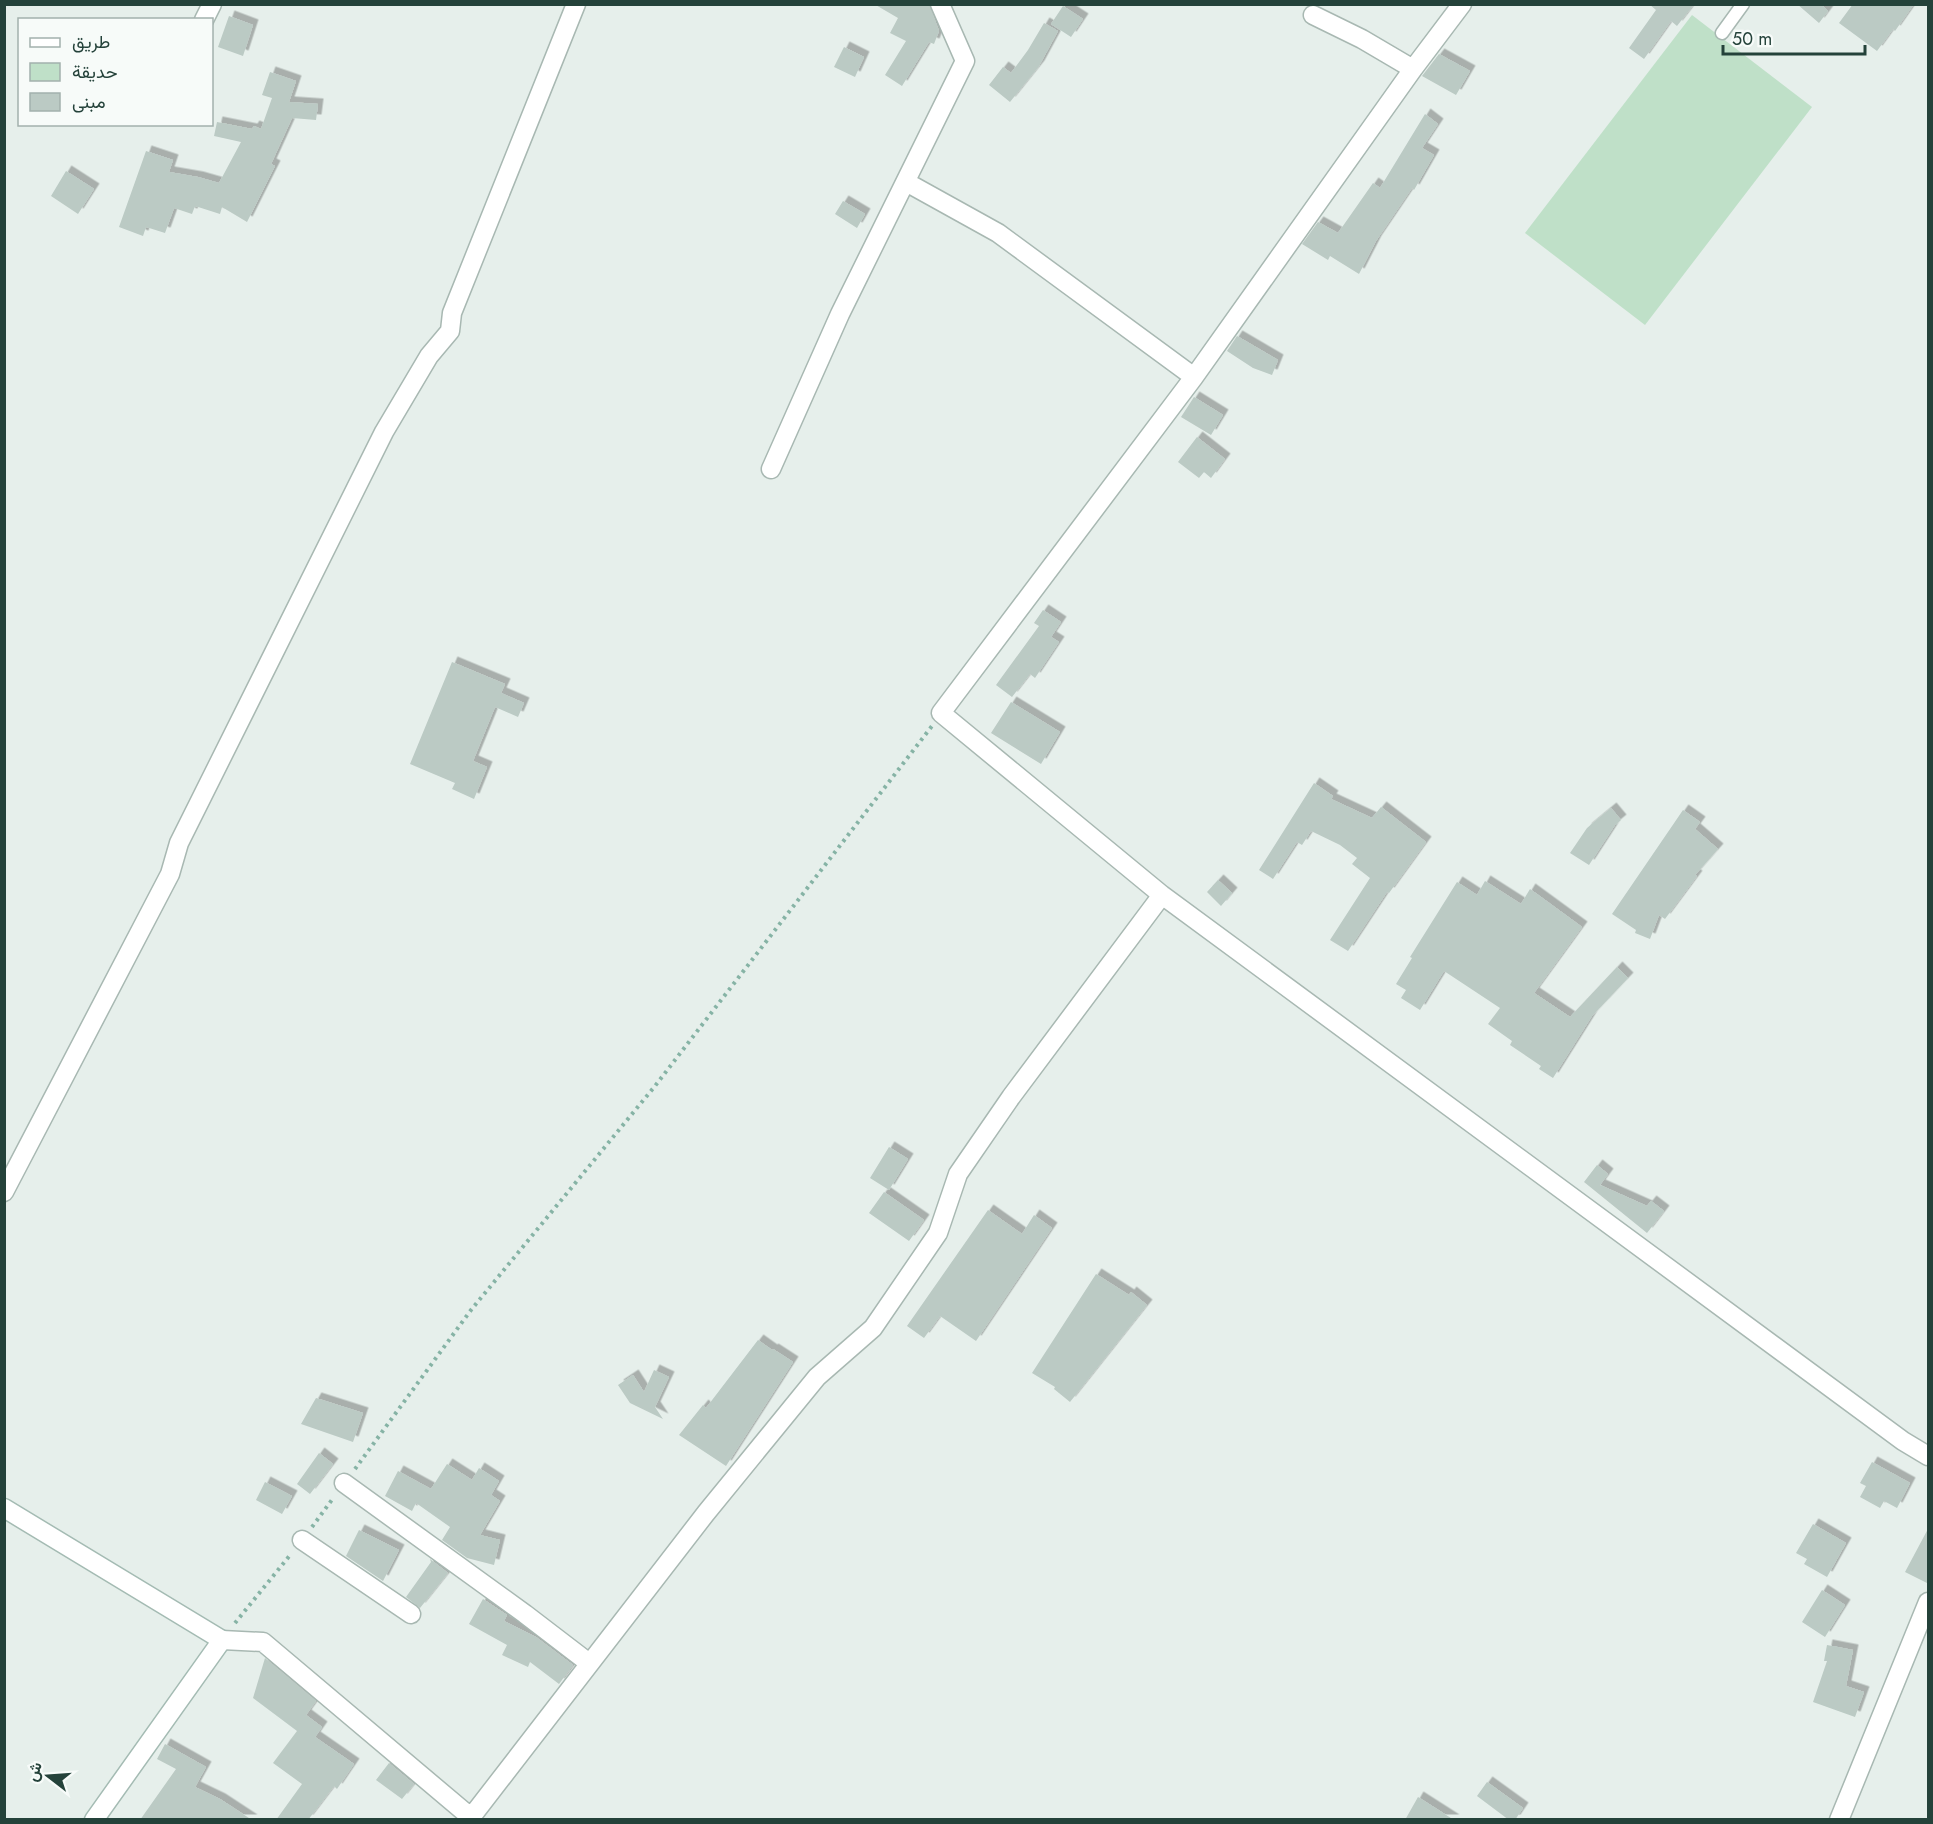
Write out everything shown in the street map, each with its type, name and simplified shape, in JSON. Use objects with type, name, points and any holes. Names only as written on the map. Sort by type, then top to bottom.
[{"type":"street","points":[[205,18],[212,4]]},
{"type":"street","points":[[4,1192],[170,874],[179,843],[384,432],[429,356],[450,331],[452,313],[576,4]]},
{"type":"street","points":[[771,469],[840,314],[965,62],[940,4]]},
{"type":"street","points":[[1462,4],[1413,69],[1194,377],[941,713],[1162,895],[1904,1441],[1929,1456]]},
{"type":"street","points":[[1313,15],[1362,39],[1413,69]]},
{"type":"street","points":[[906,182],[998,233],[1194,377]]},
{"type":"street","points":[[4,1508],[222,1640],[263,1642],[471,1819],[706,1513],[817,1377],[873,1328],[938,1233],[958,1174],[1011,1097],[1162,895]]},
{"type":"street","points":[[344,1483],[589,1663]]},
{"type":"street","points":[[302,1539],[411,1614]]},
{"type":"street","points":[[1839,1820],[1929,1602]]},
{"type":"street","points":[[94,1820],[222,1640]]},
{"type":"lane","points":[[1722,33],[1743,4]]},
{"type":"path","points":[[382,1431],[471,1310],[655,1086],[941,713]]},
{"type":"green space","points":[[1692,15],[1812,107],[1645,325],[1525,233]]},
{"type":"building","points":[[874,4],[929,4],[939,31],[934,44],[929,42],[902,86],[885,75],[906,41],[890,33],[898,18]]},
{"type":"building","points":[[1649,4],[1694,4],[1677,26],[1671,21],[1644,59],[1629,48],[1656,10]]},
{"type":"building","points":[[1797,4],[1821,4],[1828,11],[1819,23]]},
{"type":"building","points":[[1853,4],[1914,4],[1877,51],[1839,23]]},
{"type":"building","points":[[1063,6],[1083,19],[1071,37],[1051,24]]},
{"type":"building","points":[[229,16],[253,25],[243,56],[218,47]]},
{"type":"building","points":[[1044,23],[1058,31],[1039,66],[1010,102],[989,85],[1003,67],[1011,73]]},
{"type":"building","points":[[844,47],[864,57],[855,77],[834,67]]},
{"type":"building","points":[[1439,54],[1470,71],[1456,95],[1422,76]]},
{"type":"building","points":[[270,72],[296,81],[289,102],[318,104],[316,120],[292,118],[271,164],[275,166],[247,222],[222,207],[220,214],[195,206],[192,214],[174,208],[165,233],[146,227],[143,236],[119,227],[146,151],[173,160],[169,172],[219,183],[241,142],[214,136],[217,122],[252,129],[254,126],[261,129],[272,98],[262,95]]},
{"type":"building","points":[[1425,114],[1438,124],[1422,148],[1434,155],[1414,190],[1412,188],[1376,241],[1359,274],[1330,256],[1328,260],[1302,244],[1318,222],[1338,233],[1373,183],[1380,188]]},
{"type":"building","points":[[66,171],[94,189],[78,214],[51,196]]},
{"type":"building","points":[[843,201],[865,214],[857,228],[835,214]]},
{"type":"building","points":[[1237,336],[1278,360],[1272,375],[1253,368],[1227,351]]},
{"type":"building","points":[[1194,397],[1223,415],[1211,435],[1181,417]]},
{"type":"building","points":[[1197,437],[1225,459],[1211,478],[1204,472],[1199,478],[1178,462]]},
{"type":"building","points":[[1043,610],[1061,622],[1051,637],[1059,642],[1035,678],[1030,674],[1012,697],[996,685],[1039,626],[1034,623]]},
{"type":"building","points":[[452,662],[505,684],[501,693],[524,703],[518,717],[495,707],[473,761],[487,767],[474,799],[452,789],[455,783],[410,764]]},
{"type":"building","points":[[1011,702],[1060,732],[1041,764],[991,733]]},
{"type":"building","points":[[1314,783],[1333,796],[1331,799],[1372,818],[1381,807],[1426,842],[1389,893],[1387,892],[1348,951],[1330,940],[1370,878],[1352,864],[1357,858],[1340,845],[1311,831],[1302,845],[1297,842],[1273,879],[1259,870]]},
{"type":"building","points":[[1611,808],[1621,820],[1615,825],[1589,865],[1570,853],[1587,828]]},
{"type":"building","points":[[1683,810],[1700,822],[1695,829],[1718,849],[1695,875],[1697,876],[1665,919],[1659,915],[1650,939],[1635,933],[1636,930],[1612,914]]},
{"type":"building","points":[[1218,880],[1232,893],[1221,906],[1207,892]]},
{"type":"building","points":[[1485,881],[1521,904],[1530,889],[1582,927],[1534,993],[1570,1017],[1617,967],[1628,978],[1592,1016],[1553,1078],[1539,1069],[1541,1066],[1510,1045],[1512,1041],[1488,1024],[1500,1008],[1444,971],[1420,1010],[1401,998],[1406,990],[1396,984],[1412,958],[1410,957],[1457,882],[1477,895]]},
{"type":"building","points":[[889,1147],[908,1159],[889,1190],[870,1178]]},
{"type":"building","points":[[1597,1165],[1608,1174],[1600,1185],[1647,1206],[1651,1201],[1664,1211],[1647,1233],[1584,1182]]},
{"type":"building","points":[[884,1192],[924,1220],[909,1241],[869,1213]]},
{"type":"building","points":[[988,1210],[1022,1234],[1034,1215],[1052,1228],[976,1341],[940,1316],[924,1338],[907,1326]]},
{"type":"building","points":[[1096,1274],[1129,1295],[1131,1292],[1147,1305],[1070,1402],[1054,1389],[1055,1387],[1032,1373]]},
{"type":"building","points":[[758,1340],[793,1362],[726,1466],[679,1435],[703,1405],[706,1408]]},
{"type":"building","points":[[654,1370],[669,1377],[655,1407],[663,1419],[630,1403],[618,1385],[633,1375],[644,1392]]},
{"type":"building","points":[[316,1398],[363,1413],[353,1442],[301,1424]]},
{"type":"building","points":[[319,1453],[333,1464],[310,1494],[297,1484]]},
{"type":"building","points":[[1872,1462],[1910,1483],[1897,1508],[1884,1501],[1880,1508],[1860,1497],[1866,1486],[1860,1483]]},
{"type":"building","points":[[447,1464],[472,1480],[479,1468],[499,1481],[491,1495],[500,1501],[480,1535],[500,1540],[494,1565],[467,1558],[442,1540],[450,1527],[416,1503],[412,1511],[385,1496],[398,1471],[431,1489]]},
{"type":"building","points":[[265,1482],[292,1496],[282,1514],[256,1500]]},
{"type":"building","points":[[1813,1524],[1846,1543],[1827,1577],[1804,1564],[1807,1559],[1796,1553]]},
{"type":"building","points":[[1929,1527],[1929,1584],[1905,1572]]},
{"type":"building","points":[[359,1530],[399,1550],[383,1581],[346,1556]]},
{"type":"building","points":[[430,1559],[448,1573],[420,1608],[406,1597],[431,1562]]},
{"type":"building","points":[[1822,1590],[1845,1605],[1825,1637],[1802,1622]]},
{"type":"building","points":[[483,1599],[507,1615],[504,1621],[536,1637],[573,1665],[559,1684],[530,1662],[528,1667],[502,1655],[507,1645],[469,1624]]},
{"type":"building","points":[[1827,1645],[1853,1650],[1846,1686],[1864,1692],[1855,1717],[1813,1702],[1827,1661],[1824,1661]]},
{"type":"building","points":[[265,1658],[316,1701],[306,1715],[322,1727],[315,1737],[354,1764],[337,1789],[334,1786],[308,1820],[276,1820],[302,1784],[273,1763],[297,1731],[253,1698]]},
{"type":"building","points":[[165,1744],[206,1767],[195,1787],[220,1799],[252,1820],[140,1820],[176,1769],[157,1759]]},
{"type":"building","points":[[389,1763],[414,1784],[402,1799],[376,1780]]},
{"type":"building","points":[[1487,1782],[1523,1808],[1515,1820],[1509,1820],[1477,1796]]},
{"type":"building","points":[[1418,1797],[1454,1820],[1405,1820]]}]
